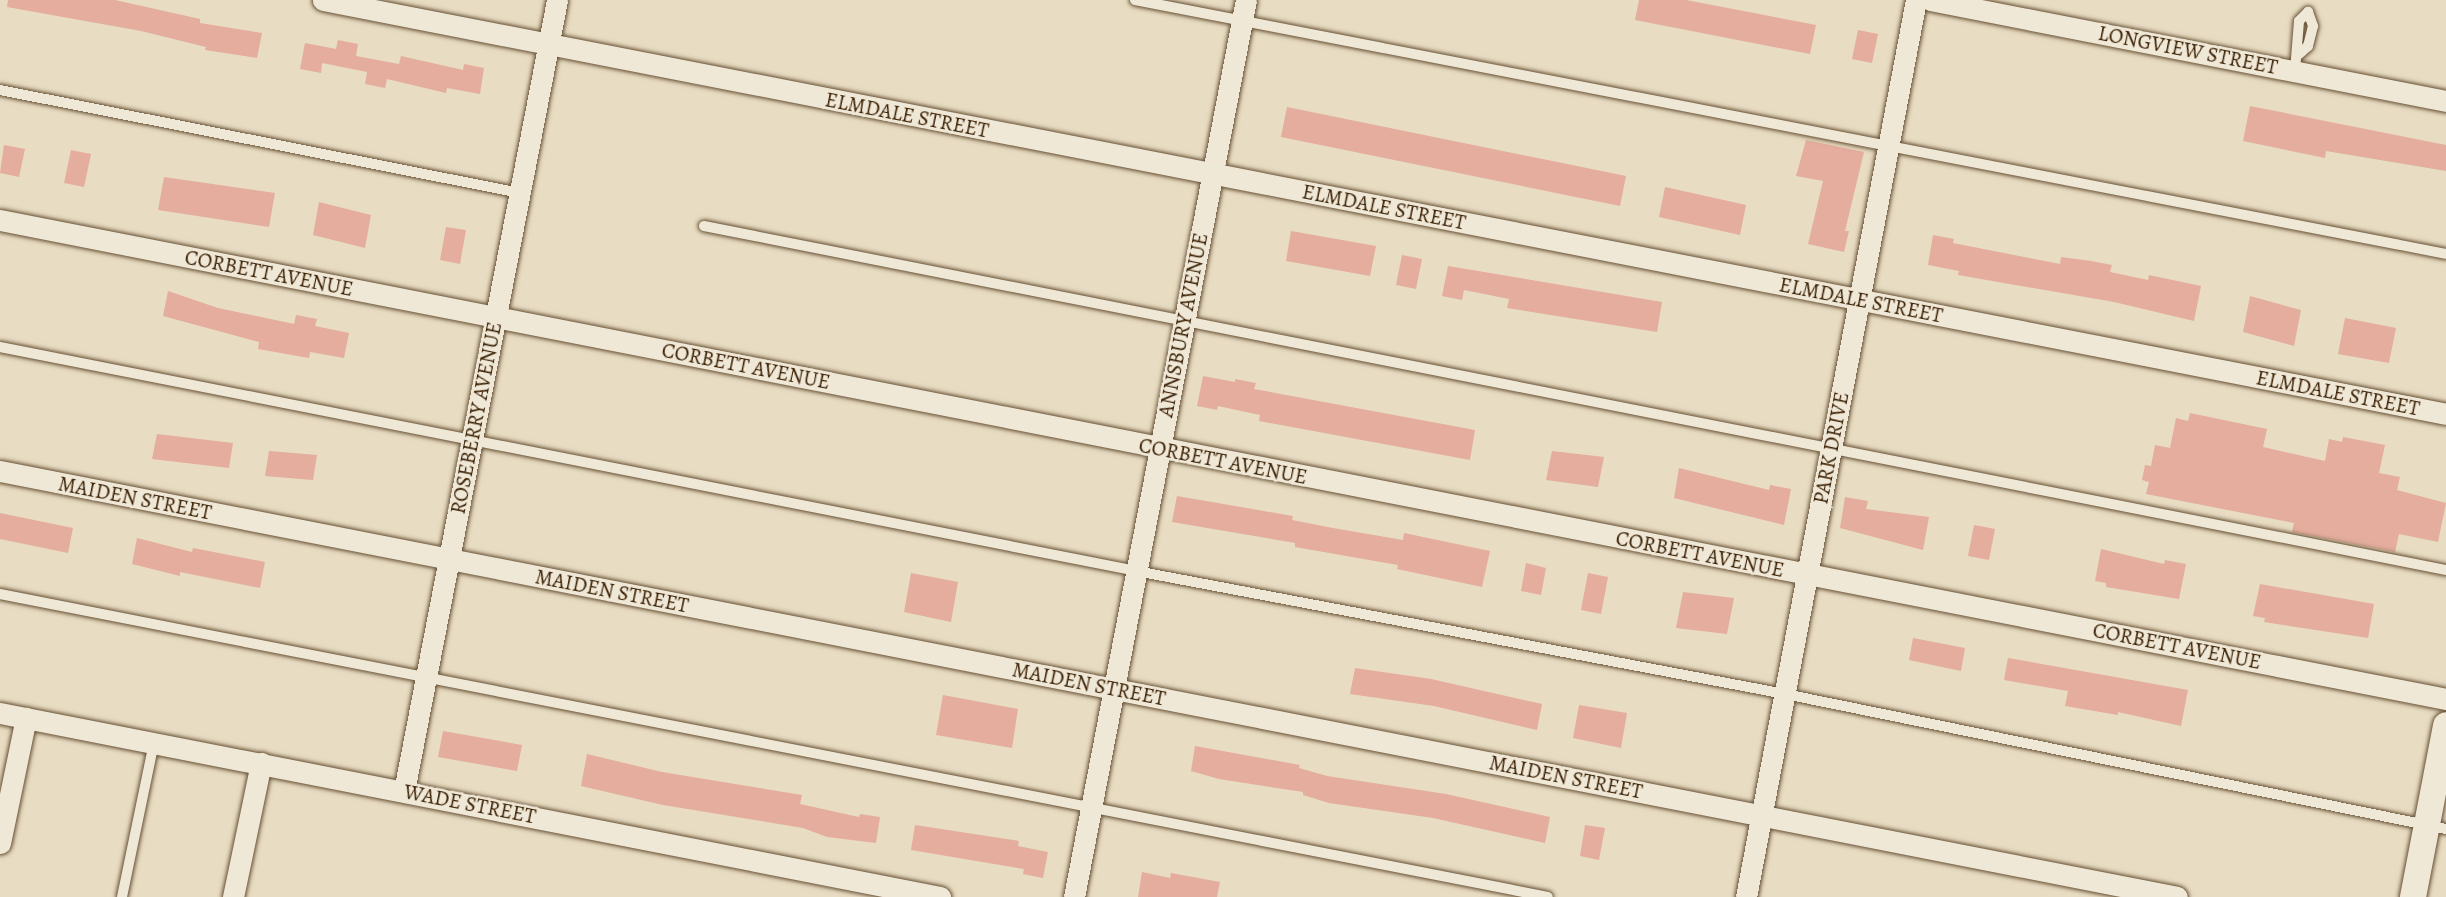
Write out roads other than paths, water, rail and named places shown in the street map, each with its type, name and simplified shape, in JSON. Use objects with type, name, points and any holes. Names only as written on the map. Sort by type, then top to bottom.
[{"type":"street","name":"ELMDALE STREET","points":[[322,0],[2446,414]]},
{"type":"street","name":"ROSEBERRY AVENUE","points":[[404,791],[557,0]]},
{"type":"street","name":"ANNSBURY AVENUE","points":[[1074,897],[1246,0]]},
{"type":"street","name":"PARK DRIVE","points":[[1746,897],[1916,0]]},
{"type":"street","name":"LONGVIEW STREET","points":[[1929,0],[2297,63],[2446,101]]},
{"type":"street","name":"CORBETT AVENUE","points":[[0,220],[2446,699]]},
{"type":"street","name":"MAIDEN STREET","points":[[0,471],[2177,897]]},
{"type":"street","name":"WADE STREET","points":[[0,713],[940,897]]},
{"type":"street","points":[[0,843],[26,718]]},
{"type":"street","points":[[2413,897],[2436,827],[2446,725]]},
{"type":"street","points":[[234,897],[261,763]]},
{"type":"lane","points":[[1135,0],[1889,144],[2446,254]]},
{"type":"lane","points":[[0,90],[520,193]]},
{"type":"lane","points":[[704,226],[1184,323],[2446,570]]},
{"type":"lane","points":[[0,347],[472,438],[1136,571],[1785,694],[2436,827]]},
{"type":"lane","points":[[0,594],[1548,897]]},
{"type":"lane","points":[[122,897],[154,743]]}]
